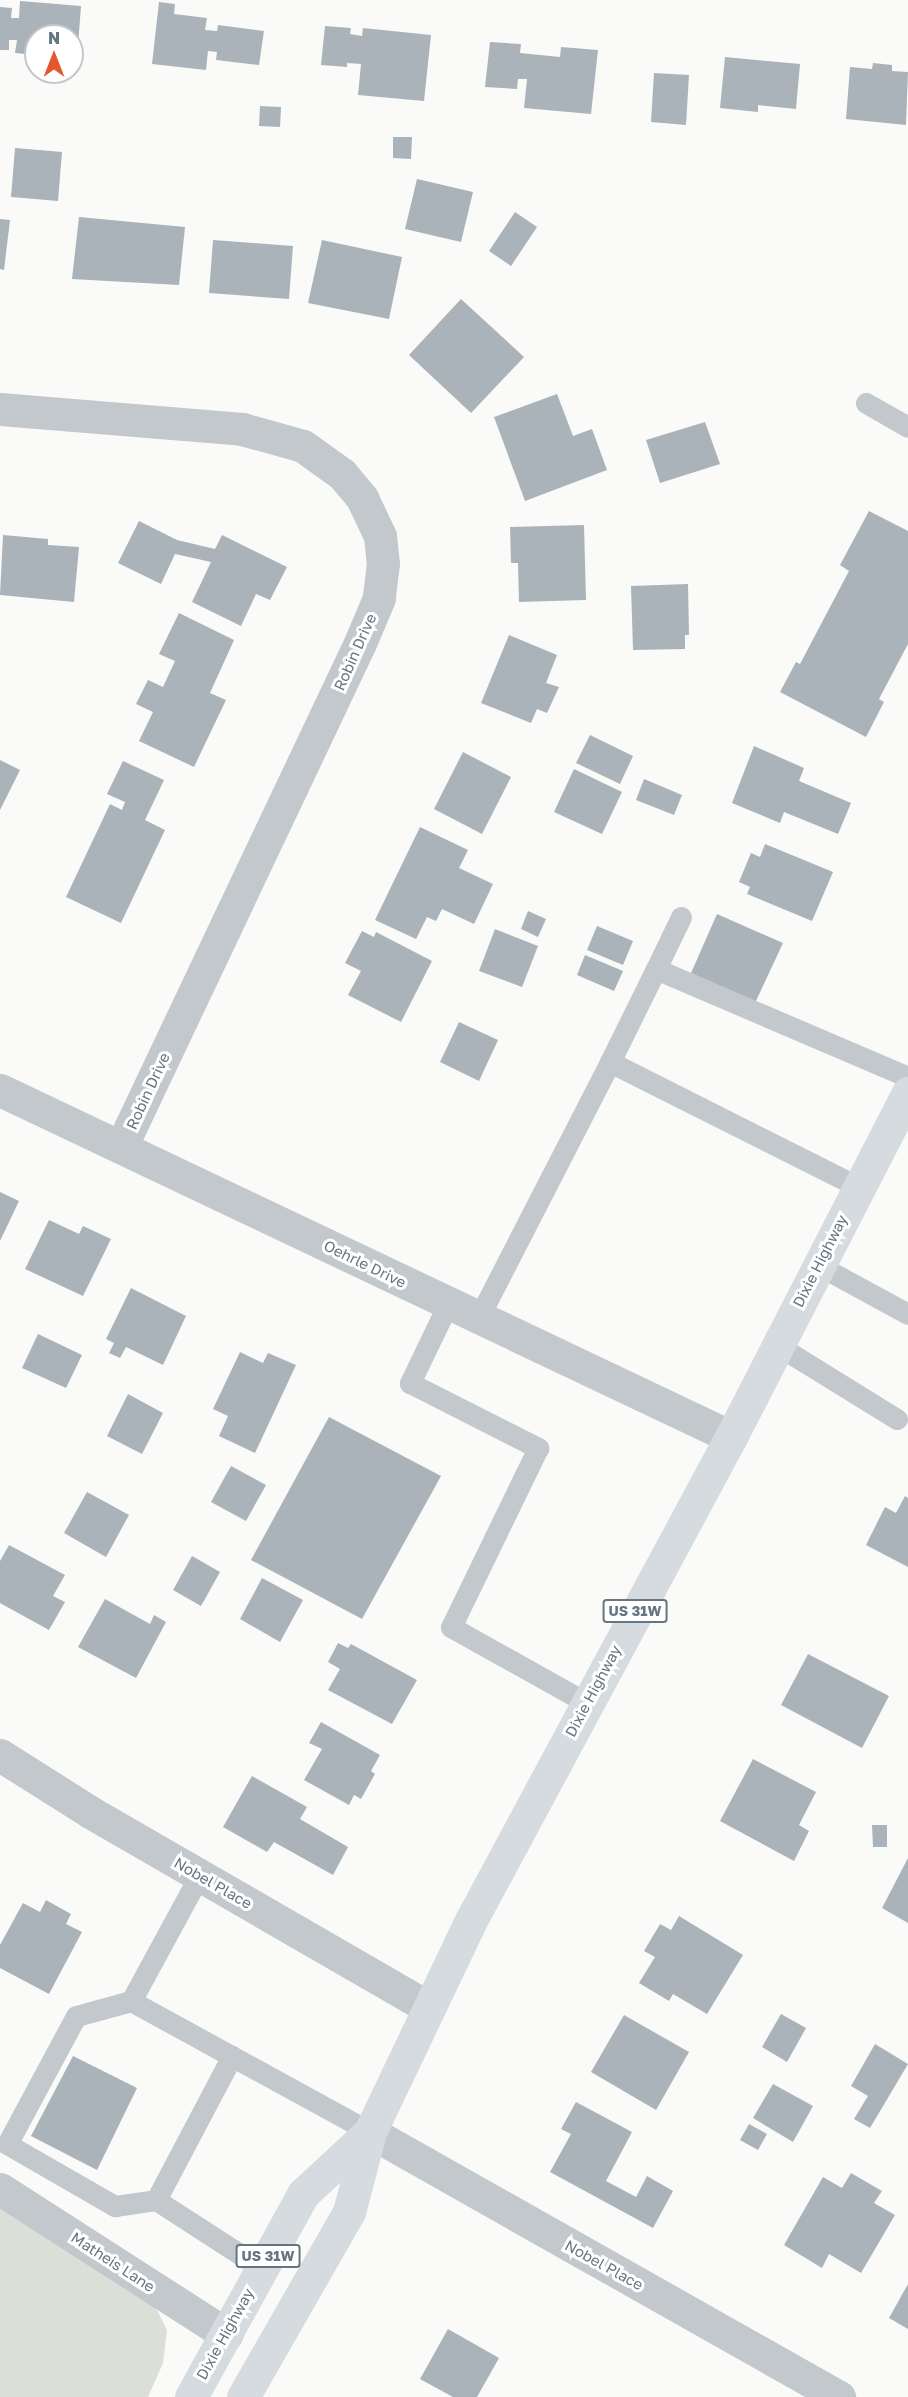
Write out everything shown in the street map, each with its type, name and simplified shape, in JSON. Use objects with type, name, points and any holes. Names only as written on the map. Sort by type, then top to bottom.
[{"type":"main road","name":"Dixie Highway","points":[[243,2397],[349,2212],[370,2132],[428,2007],[586,1703],[731,1437],[908,1093]]},
{"type":"main road","name":"Dixie Highway","points":[[191,2397],[303,2194],[370,2132]]},
{"type":"street","name":"Robin Drive","points":[[0,409],[242,429],[303,446],[342,474],[362,498],[380,536],[383,563],[379,598],[360,643],[121,1147]]},
{"type":"street","name":"Oehrle Drive","points":[[0,1090],[731,1437]]},
{"type":"street","name":"Nobel Place","points":[[0,1755],[199,1876],[428,2007]]},
{"type":"street","name":"Nobel Place","points":[[370,2132],[839,2397]]},
{"type":"street","name":"Matheis Lane","points":[[0,2189],[225,2334]]},
{"type":"lane","points":[[866,403],[908,427]]},
{"type":"lane","points":[[479,1317],[610,1062],[681,917]]},
{"type":"lane","points":[[656,969],[908,1077]]},
{"type":"lane","points":[[610,1062],[858,1187]]},
{"type":"lane","points":[[818,1265],[908,1314]]},
{"type":"lane","points":[[448,1304],[410,1383],[538,1448],[451,1628],[586,1703]]},
{"type":"lane","points":[[777,1345],[897,1419]]},
{"type":"lane","points":[[130,2001],[199,1876]]},
{"type":"lane","points":[[261,2268],[156,2200],[115,2206],[7,2144],[76,2016],[130,2001],[370,2132]]},
{"type":"lane","points":[[156,2200],[232,2055]]},
{"type":"shaded area","points":[[0,2208],[154,2304],[167,2330],[163,2363],[148,2397],[0,2397]]},
{"type":"building","points":[[20,1],[81,6],[80,24],[24,24],[24,54],[15,53],[17,40],[9,40],[9,50],[0,50],[0,7],[12,8],[11,18],[19,18]]},
{"type":"building","points":[[159,2],[175,4],[174,14],[207,18],[205,30],[217,31],[218,25],[264,31],[259,65],[216,60],[217,52],[208,51],[206,70],[152,64]]},
{"type":"building","points":[[325,26],[351,28],[350,34],[362,36],[363,28],[431,35],[424,101],[358,95],[361,64],[347,63],[347,67],[321,65]]},
{"type":"building","points":[[490,42],[521,44],[520,53],[560,57],[561,47],[598,50],[591,114],[524,108],[527,79],[518,79],[517,89],[485,87]]},
{"type":"building","points":[[725,57],[800,64],[796,109],[758,105],[758,112],[720,108]]},
{"type":"building","points":[[873,63],[892,65],[892,71],[908,72],[906,125],[846,119],[850,67],[872,69]]},
{"type":"building","points":[[654,73],[689,75],[686,125],[651,122]]},
{"type":"building","points":[[260,106],[281,107],[280,127],[259,126]]},
{"type":"building","points":[[393,137],[412,137],[411,159],[393,158]]},
{"type":"building","points":[[15,148],[62,152],[58,201],[11,197]]},
{"type":"building","points":[[417,179],[473,192],[461,242],[405,229]]},
{"type":"building","points":[[515,212],[537,227],[511,266],[489,251]]},
{"type":"building","points":[[79,217],[185,227],[179,285],[72,279]]},
{"type":"building","points":[[0,219],[10,220],[4,270],[0,269]]},
{"type":"building","points":[[213,240],[293,246],[289,299],[209,293]]},
{"type":"building","points":[[322,240],[402,257],[389,319],[308,303]]},
{"type":"building","points":[[461,299],[524,357],[471,413],[409,355]]},
{"type":"building","points":[[557,394],[573,436],[592,429],[607,470],[525,501],[494,417]]},
{"type":"building","points":[[705,422],[720,464],[660,483],[646,440]]},
{"type":"building","points":[[869,511],[908,531],[908,644],[879,699],[884,702],[866,737],[780,692],[796,662],[800,664],[849,571],[840,565]]},
{"type":"building","points":[[139,521],[177,540],[215,549],[222,535],[287,567],[270,600],[256,594],[241,626],[192,602],[211,562],[175,554],[161,584],[118,563]]},
{"type":"building","points":[[584,525],[586,600],[519,602],[518,563],[511,563],[510,527]]},
{"type":"building","points":[[3,535],[48,539],[48,545],[79,547],[74,602],[0,595]]},
{"type":"building","points":[[688,584],[689,635],[685,635],[685,649],[633,650],[631,586]]},
{"type":"building","points":[[179,613],[234,640],[210,693],[226,700],[194,767],[139,741],[153,712],[136,704],[148,680],[163,687],[175,661],[159,654]]},
{"type":"building","points":[[509,635],[557,655],[546,683],[559,687],[547,713],[537,709],[531,723],[481,703]]},
{"type":"building","points":[[590,735],[633,756],[620,784],[576,763]]},
{"type":"building","points":[[754,746],[804,768],[799,781],[851,803],[838,834],[784,812],[780,823],[732,803]]},
{"type":"building","points":[[463,752],[511,777],[482,834],[434,809]]},
{"type":"building","points":[[0,760],[20,770],[0,810]]},
{"type":"building","points":[[123,761],[164,780],[145,820],[165,830],[121,923],[66,897],[110,804],[122,810],[125,802],[107,794]]},
{"type":"building","points":[[574,769],[622,792],[602,834],[554,812]]},
{"type":"building","points":[[644,779],[682,795],[674,815],[636,800]]},
{"type":"building","points":[[420,827],[468,850],[459,868],[493,884],[474,924],[442,909],[436,921],[427,917],[416,939],[375,920]]},
{"type":"building","points":[[765,844],[833,872],[812,921],[747,894],[750,887],[739,882],[751,853],[760,857]]},
{"type":"building","points":[[528,911],[546,919],[538,937],[521,929]]},
{"type":"building","points":[[717,914],[783,943],[755,1003],[691,973]]},
{"type":"building","points":[[597,926],[633,941],[623,965],[587,950]]},
{"type":"building","points":[[495,929],[538,946],[522,987],[479,971]]},
{"type":"building","points":[[362,931],[374,937],[376,932],[432,961],[401,1022],[348,995],[361,971],[345,963]]},
{"type":"building","points":[[585,955],[623,971],[614,991],[577,975]]},
{"type":"building","points":[[459,1022],[498,1040],[479,1081],[440,1062]]},
{"type":"building","points":[[0,1192],[19,1201],[0,1241]]},
{"type":"building","points":[[49,1220],[79,1234],[83,1226],[111,1239],[83,1296],[25,1269]]},
{"type":"building","points":[[131,1288],[186,1316],[163,1365],[126,1347],[120,1358],[109,1353],[114,1343],[106,1339]]},
{"type":"building","points":[[38,1334],[82,1355],[66,1388],[22,1368]]},
{"type":"building","points":[[240,1352],[263,1363],[268,1353],[296,1365],[255,1453],[219,1436],[228,1416],[213,1409]]},
{"type":"building","points":[[128,1394],[163,1413],[142,1454],[107,1436]]},
{"type":"building","points":[[329,1417],[441,1476],[362,1619],[251,1560]]},
{"type":"building","points":[[231,1466],[266,1485],[246,1521],[211,1502]]},
{"type":"building","points":[[87,1492],[129,1515],[106,1557],[64,1533]]},
{"type":"building","points":[[905,1496],[908,1498],[908,1567],[866,1545],[885,1507],[896,1513]]},
{"type":"building","points":[[9,1545],[65,1575],[53,1596],[65,1602],[49,1630],[0,1603],[0,1561]]},
{"type":"building","points":[[192,1556],[220,1572],[201,1606],[173,1590]]},
{"type":"building","points":[[262,1578],[303,1600],[280,1642],[240,1619]]},
{"type":"building","points":[[105,1599],[150,1624],[154,1615],[166,1622],[136,1678],[78,1647]]},
{"type":"building","points":[[338,1643],[348,1648],[351,1644],[417,1680],[392,1724],[328,1690],[340,1669],[328,1662]]},
{"type":"building","points":[[808,1654],[889,1696],[862,1748],[781,1705]]},
{"type":"building","points":[[321,1722],[380,1755],[371,1771],[375,1774],[361,1799],[354,1795],[349,1805],[304,1780],[322,1749],[309,1743]]},
{"type":"building","points":[[753,1759],[816,1792],[799,1825],[809,1831],[794,1861],[720,1821]]},
{"type":"building","points":[[252,1776],[307,1807],[300,1819],[348,1847],[333,1875],[274,1842],[267,1852],[223,1827]]},
{"type":"building","points":[[872,1825],[887,1825],[887,1847],[873,1847]]},
{"type":"building","points":[[908,1858],[908,1923],[882,1908]]},
{"type":"building","points":[[46,1900],[71,1914],[66,1924],[82,1932],[49,1994],[0,1968],[0,1945],[23,1903],[40,1912]]},
{"type":"building","points":[[679,1916],[743,1955],[707,2014],[673,1994],[669,2001],[639,1983],[655,1957],[644,1951],[660,1924],[671,1930]]},
{"type":"building","points":[[781,2014],[806,2028],[787,2062],[762,2047]]},
{"type":"building","points":[[624,2015],[689,2052],[656,2110],[591,2072]]},
{"type":"building","points":[[875,2044],[908,2064],[870,2128],[854,2119],[868,2096],[851,2086]]},
{"type":"building","points":[[73,2056],[137,2088],[97,2170],[31,2136]]},
{"type":"building","points":[[773,2084],[813,2106],[793,2142],[753,2118]]},
{"type":"building","points":[[576,2102],[632,2132],[606,2181],[636,2197],[647,2176],[673,2191],[653,2228],[550,2172],[571,2134],[561,2129]]},
{"type":"building","points":[[749,2124],[767,2134],[758,2150],[740,2140]]},
{"type":"building","points":[[851,2173],[882,2191],[874,2203],[895,2215],[861,2273],[829,2254],[822,2268],[784,2245],[823,2177],[842,2188]]},
{"type":"building","points":[[908,2284],[908,2329],[889,2318]]},
{"type":"building","points":[[448,2329],[499,2358],[477,2397],[453,2397],[420,2379]]}]
